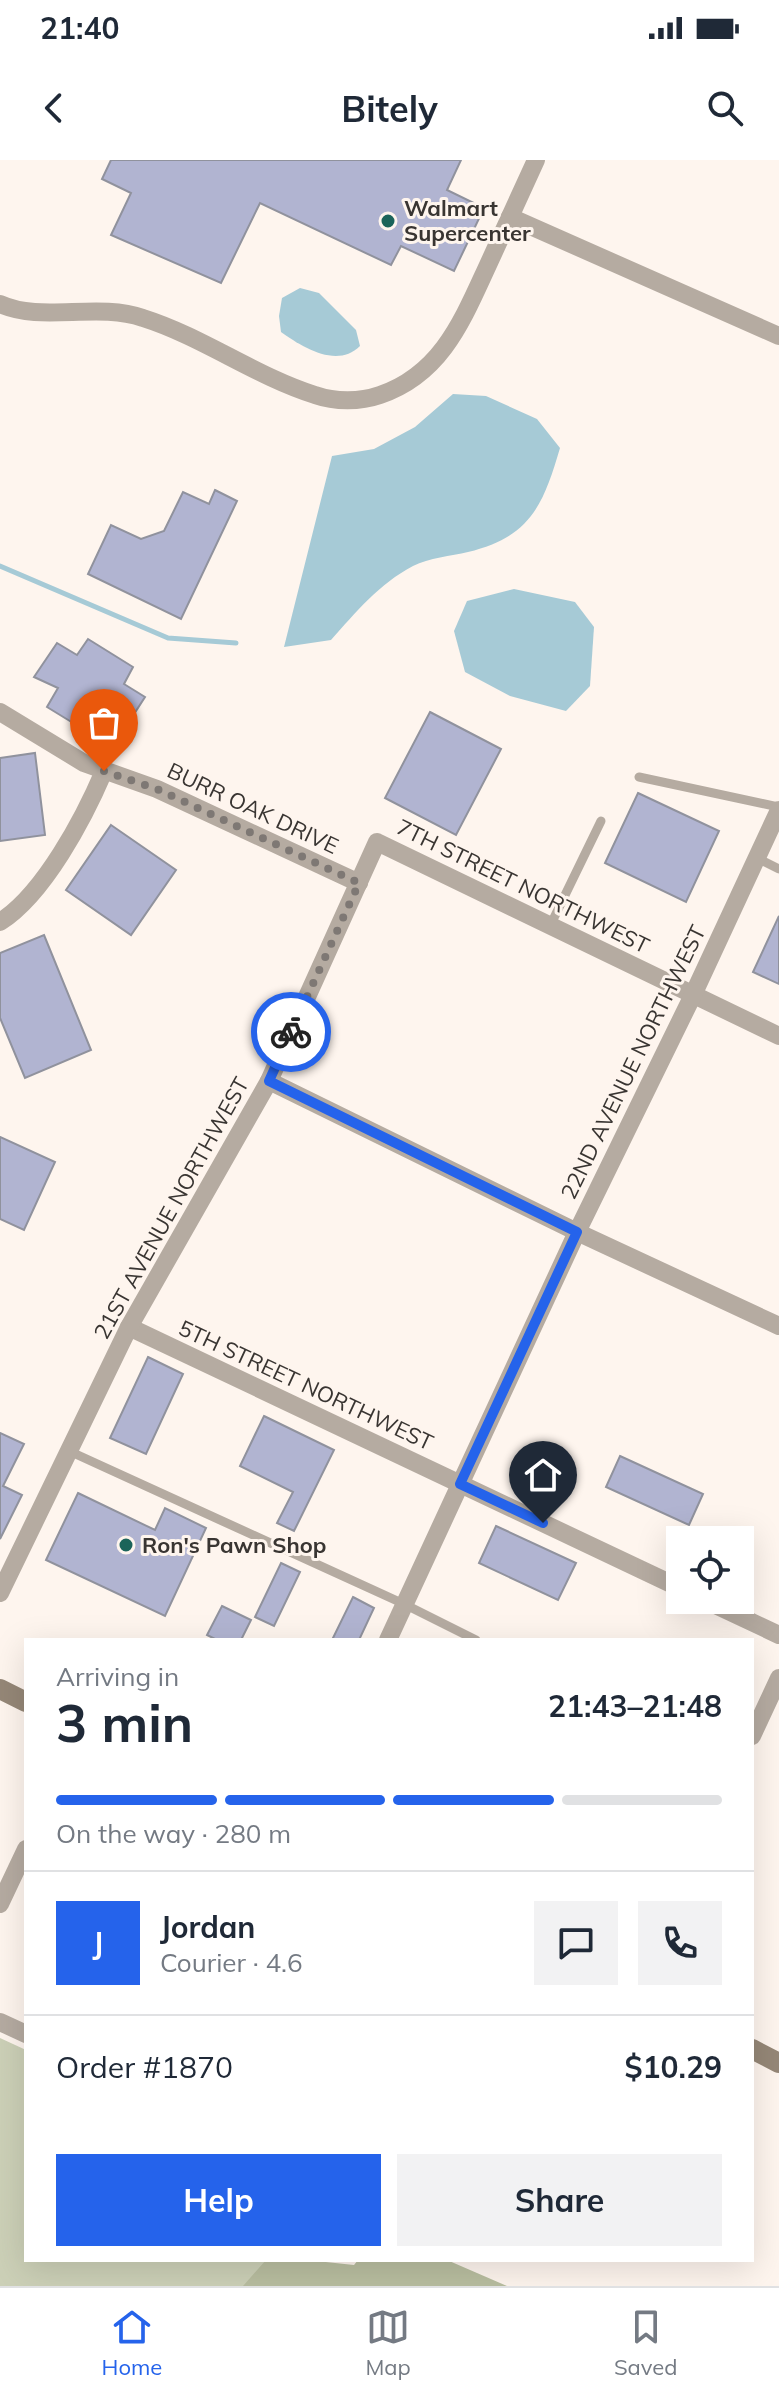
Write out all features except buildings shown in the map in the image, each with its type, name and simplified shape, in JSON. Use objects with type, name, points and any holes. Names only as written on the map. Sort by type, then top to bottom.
[{"type":"street","points":[[0,304],[27,311],[109,311],[128,314],[162,325],[316,396],[345,400],[374,397],[416,378],[435,362],[448,345],[536,160]]},
{"type":"street","points":[[510,217],[779,336]]},
{"type":"street","name":"BURR OAK DRIVE","points":[[0,712],[76,758],[157,789],[359,883]]},
{"type":"street","points":[[0,922],[17,910],[51,866],[78,826],[104,771]]},
{"type":"street","name":"22ND AVENUE NORTHWEST","points":[[389,1638],[577,1232],[693,995],[779,809]]},
{"type":"street","name":"21ST AVENUE NORTHWEST","points":[[0,1593],[129,1327],[269,1081],[377,842]]},
{"type":"street","name":"7TH STREET NORTHWEST","points":[[377,842],[779,1036]]},
{"type":"street","points":[[269,1081],[577,1232],[779,1326]]},
{"type":"street","name":"5TH STREET NORTHWEST","points":[[129,1327],[666,1581]]},
{"type":"street","points":[[735,1614],[779,1635]]},
{"type":"street","points":[[754,1732],[779,1678]]},
{"type":"street","points":[[0,1689],[24,1701]]},
{"type":"street","points":[[0,1904],[24,1853]]},
{"type":"street","points":[[0,2022],[24,2033]]},
{"type":"street","points":[[754,2050],[779,2063]]},
{"type":"lane","points":[[639,777],[779,809]]},
{"type":"lane","points":[[550,926],[601,821]]},
{"type":"lane","points":[[757,858],[779,869]]},
{"type":"lane","points":[[69,1451],[472,1638]]},
{"type":"green space","points":[[0,2038],[24,2049],[24,2262],[269,2262],[258,2286],[0,2286]]},
{"type":"green space","points":[[264,2262],[354,2265],[356,2262],[452,2262],[507,2286],[243,2286]]},
{"type":"water","points":[[300,288],[319,293],[356,330],[360,346],[351,353],[330,356],[309,349],[281,332],[279,316],[282,298]]},
{"type":"water","points":[[453,394],[486,396],[537,419],[560,448],[547,487],[531,516],[506,538],[489,546],[426,561],[401,573],[369,599],[331,640],[284,647],[332,456],[374,449],[415,427]]},
{"type":"water","points":[[514,589],[575,602],[594,627],[590,686],[566,711],[510,696],[465,672],[454,631],[467,601]]},
{"type":"waterway","points":[[0,566],[168,638],[236,643]]},
{"type":"way so far","points":[[104,771],[157,789],[359,883],[291,1032]]},
{"type":"place","name":"Walmart Supercenter","points":[[388,221]]},
{"type":"place","name":"Ron's Pawn Shop","points":[[126,1545]]},
{"type":"route","points":[[291,1032],[269,1081],[577,1232],[460,1484],[543,1523]]}]
